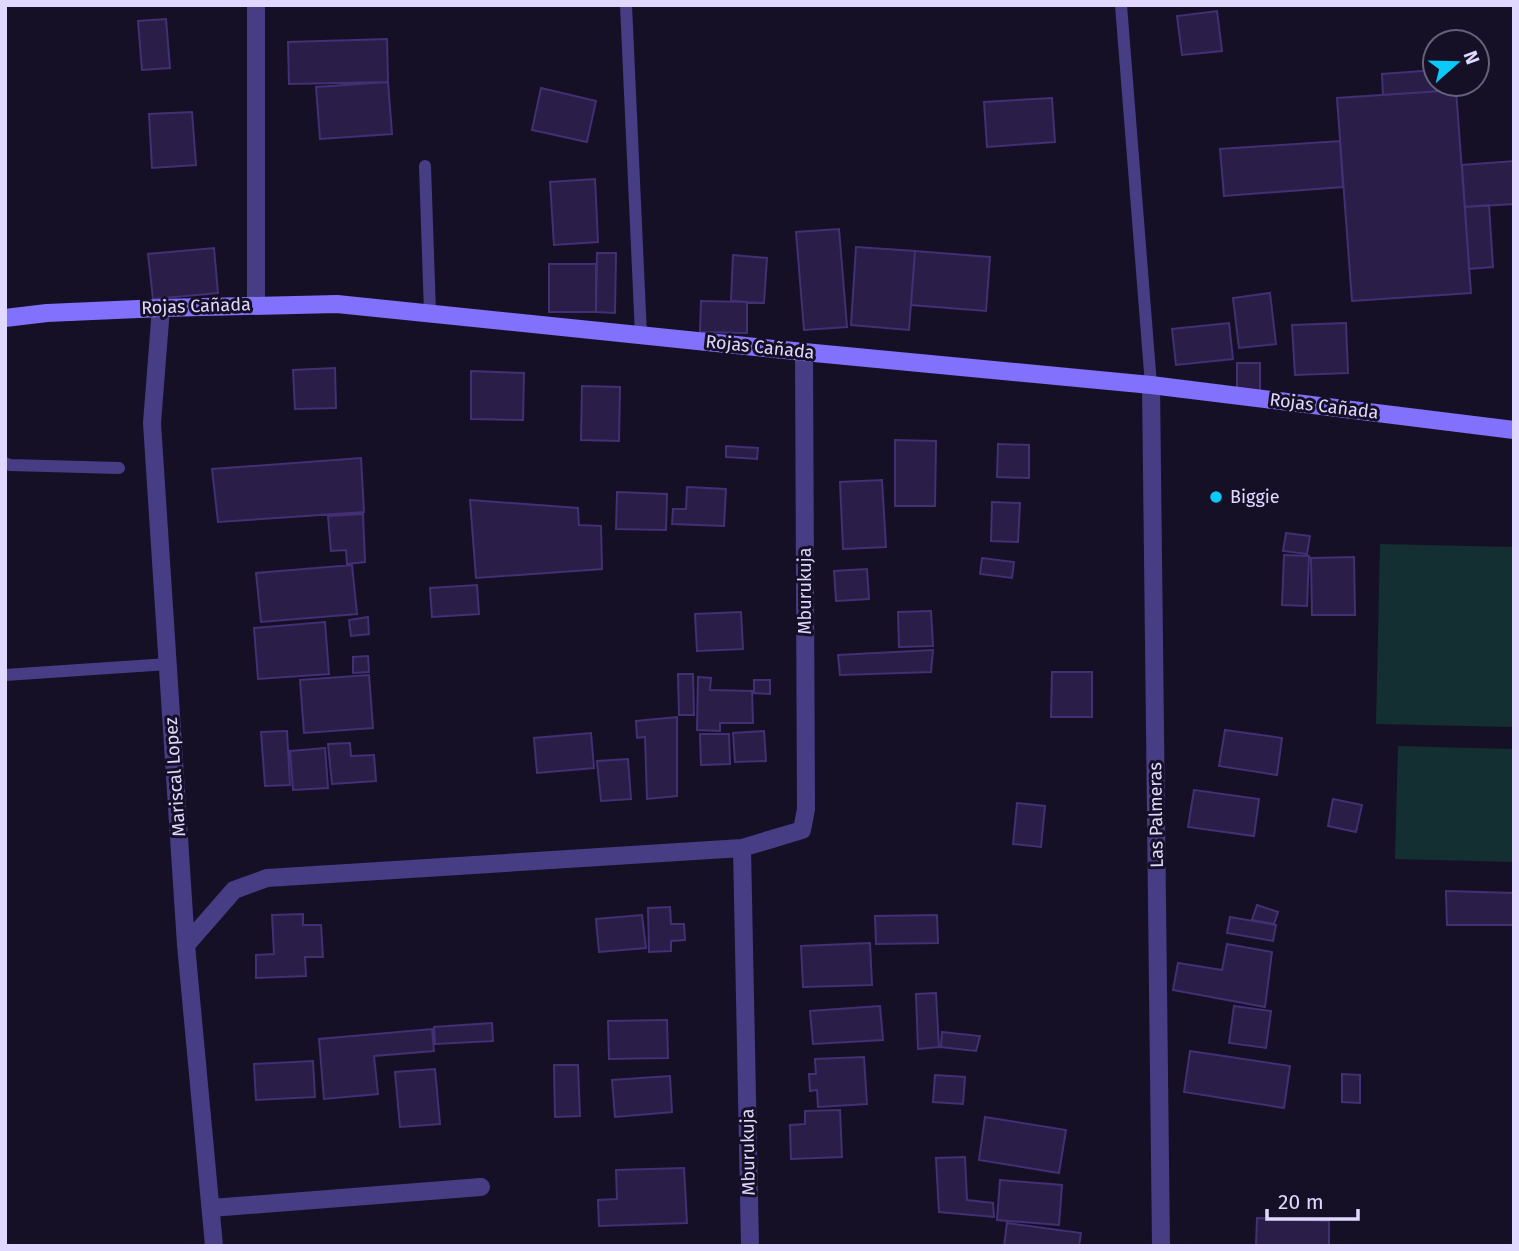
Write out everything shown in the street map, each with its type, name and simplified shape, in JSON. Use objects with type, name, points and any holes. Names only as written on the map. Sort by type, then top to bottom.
[{"type":"main road","name":"Rojas Cañada","points":[[5,318],[161,307],[337,304],[1151,385],[1514,430]]},
{"type":"street","points":[[256,5],[256,304]]},
{"type":"street","name":"Mariscal Lopez","points":[[161,307],[152,423],[186,945],[214,1246]]},
{"type":"street","name":"Mburukuja","points":[[750,1246],[742,848],[802,830],[806,809],[804,352]]},
{"type":"street","name":"Las Palmeras","points":[[1151,385],[1161,1246]]},
{"type":"street","points":[[186,945],[234,890],[267,878],[742,848]]},
{"type":"street","points":[[211,1208],[481,1187]]},
{"type":"lane","points":[[626,5],[641,335]]},
{"type":"lane","points":[[1121,5],[1151,385]]},
{"type":"lane","points":[[425,166],[430,313]]},
{"type":"lane","points":[[5,463],[119,468]]},
{"type":"lane","points":[[5,675],[168,664]]},
{"type":"green space","points":[[1380,544],[1514,547],[1514,727],[1376,724]]},
{"type":"green space","points":[[1398,746],[1514,749],[1514,862],[1395,859]]},
{"type":"building","points":[[1217,11],[1222,51],[1182,55],[1177,16]]},
{"type":"building","points":[[166,19],[170,68],[142,70],[138,21]]},
{"type":"building","points":[[387,39],[388,82],[289,84],[288,42]]},
{"type":"building","points":[[1421,71],[1421,92],[1383,95],[1382,74]]},
{"type":"building","points":[[388,82],[392,134],[320,139],[316,87]]},
{"type":"building","points":[[541,88],[596,101],[587,142],[532,130]]},
{"type":"building","points":[[1421,92],[1421,98],[1457,98],[1471,293],[1352,301],[1337,98]]},
{"type":"building","points":[[1052,98],[1055,142],[987,147],[984,102]]},
{"type":"building","points":[[192,112],[196,165],[152,168],[149,114]]},
{"type":"building","points":[[1340,141],[1343,187],[1224,196],[1220,149]]},
{"type":"building","points":[[1514,161],[1514,204],[1465,207],[1462,165]]},
{"type":"building","points":[[595,179],[598,242],[554,245],[550,182]]},
{"type":"building","points":[[1489,205],[1493,267],[1469,269],[1465,207]]},
{"type":"building","points":[[839,229],[847,327],[804,330],[796,232]]},
{"type":"building","points":[[856,247],[915,251],[909,330],[851,325]]},
{"type":"building","points":[[214,248],[218,293],[153,299],[148,254]]},
{"type":"building","points":[[915,251],[990,257],[986,311],[911,305]]},
{"type":"building","points":[[597,253],[616,253],[615,313],[596,312]]},
{"type":"building","points":[[733,255],[767,258],[764,303],[731,301]]},
{"type":"building","points":[[549,264],[596,264],[596,312],[549,312]]},
{"type":"building","points":[[1270,293],[1276,344],[1239,348],[1233,298]]},
{"type":"building","points":[[701,301],[747,302],[747,333],[700,332]]},
{"type":"building","points":[[1229,323],[1233,359],[1176,365],[1172,329]]},
{"type":"building","points":[[1346,323],[1348,373],[1295,375],[1292,325]]},
{"type":"building","points":[[1237,363],[1260,363],[1260,395],[1237,395]]},
{"type":"building","points":[[335,368],[336,408],[295,409],[293,370]]},
{"type":"building","points":[[471,371],[524,373],[523,420],[471,419]]},
{"type":"building","points":[[582,386],[620,387],[619,441],[581,440]]},
{"type":"building","points":[[895,440],[936,441],[935,506],[895,506]]},
{"type":"building","points":[[998,444],[1029,445],[1029,478],[997,477]]},
{"type":"building","points":[[726,446],[758,448],[757,459],[726,457]]},
{"type":"building","points":[[361,458],[364,512],[218,522],[212,469]]},
{"type":"building","points":[[882,480],[886,547],[843,549],[840,482]]},
{"type":"building","points":[[687,487],[726,489],[724,526],[672,524],[673,509],[686,509]]},
{"type":"building","points":[[617,492],[667,494],[666,530],[616,529]]},
{"type":"building","points":[[470,500],[578,508],[579,525],[601,526],[602,569],[476,578]]},
{"type":"building","points":[[992,502],[1020,503],[1018,542],[991,541]]},
{"type":"building","points":[[363,514],[365,562],[347,564],[346,550],[331,551],[328,516]]},
{"type":"building","points":[[1286,533],[1310,536],[1307,554],[1283,551]]},
{"type":"building","points":[[1284,555],[1309,556],[1307,606],[1282,605]]},
{"type":"building","points":[[1354,557],[1355,615],[1312,615],[1311,558]]},
{"type":"building","points":[[982,558],[1014,562],[1012,578],[980,574]]},
{"type":"building","points":[[352,565],[357,614],[261,622],[256,573]]},
{"type":"building","points":[[867,569],[869,599],[836,601],[834,571]]},
{"type":"building","points":[[477,585],[479,614],[432,617],[430,588]]},
{"type":"building","points":[[931,611],[933,646],[899,647],[898,612]]},
{"type":"building","points":[[741,612],[743,649],[697,651],[695,614]]},
{"type":"building","points":[[368,617],[369,634],[351,636],[349,620]]},
{"type":"building","points":[[325,622],[329,674],[258,679],[254,628]]},
{"type":"building","points":[[933,650],[931,672],[840,675],[838,655]]},
{"type":"building","points":[[368,656],[369,672],[353,673],[353,657]]},
{"type":"building","points":[[1052,672],[1092,672],[1092,717],[1051,717]]},
{"type":"building","points":[[678,674],[693,674],[694,715],[679,715]]},
{"type":"building","points":[[369,675],[373,728],[304,733],[300,680]]},
{"type":"building","points":[[698,677],[711,678],[710,690],[752,691],[753,723],[720,723],[720,731],[697,730]]},
{"type":"building","points":[[754,680],[770,680],[770,694],[754,693]]},
{"type":"building","points":[[677,717],[677,796],[647,799],[645,737],[637,738],[636,721]]},
{"type":"building","points":[[1225,730],[1282,738],[1277,775],[1219,766]]},
{"type":"building","points":[[287,731],[290,785],[265,786],[261,732]]},
{"type":"building","points":[[764,731],[766,761],[735,762],[733,733]]},
{"type":"building","points":[[591,733],[594,768],[537,773],[534,738]]},
{"type":"building","points":[[700,734],[729,734],[730,764],[701,765]]},
{"type":"building","points":[[350,743],[351,756],[374,755],[376,781],[332,784],[328,744]]},
{"type":"building","points":[[325,748],[328,788],[293,790],[290,751]]},
{"type":"building","points":[[628,759],[631,799],[601,801],[597,761]]},
{"type":"building","points":[[1194,790],[1259,799],[1254,836],[1188,827]]},
{"type":"building","points":[[1333,799],[1362,805],[1356,832],[1328,826]]},
{"type":"building","points":[[1017,803],[1045,806],[1041,847],[1013,844]]},
{"type":"building","points":[[1446,891],[1514,893],[1514,925],[1447,925]]},
{"type":"building","points":[[1257,905],[1278,912],[1274,924],[1252,920]]},
{"type":"building","points":[[670,907],[671,924],[684,924],[685,940],[671,941],[671,951],[649,952],[648,908]]},
{"type":"building","points":[[303,914],[303,925],[321,925],[323,957],[305,957],[306,976],[256,978],[256,955],[274,954],[272,915]]},
{"type":"building","points":[[642,915],[646,948],[599,952],[596,919]]},
{"type":"building","points":[[937,915],[938,943],[876,944],[875,916]]},
{"type":"building","points":[[1230,917],[1276,925],[1273,941],[1227,933]]},
{"type":"building","points":[[870,943],[872,985],[803,987],[801,946]]},
{"type":"building","points":[[1227,944],[1272,952],[1265,1007],[1173,990],[1178,963],[1222,970]]},
{"type":"building","points":[[936,993],[939,1047],[918,1049],[916,994]]},
{"type":"building","points":[[880,1006],[883,1040],[813,1044],[810,1011]]},
{"type":"building","points":[[1234,1006],[1271,1011],[1266,1048],[1229,1043]]},
{"type":"building","points":[[667,1020],[668,1058],[609,1059],[608,1021]]},
{"type":"building","points":[[492,1023],[493,1041],[435,1044],[434,1027]]},
{"type":"building","points":[[432,1029],[434,1051],[374,1056],[378,1094],[324,1099],[319,1039]]},
{"type":"building","points":[[942,1032],[980,1036],[976,1051],[941,1047]]},
{"type":"building","points":[[1190,1051],[1290,1066],[1284,1108],[1184,1092]]},
{"type":"building","points":[[864,1057],[867,1104],[818,1107],[817,1090],[810,1091],[809,1074],[816,1074],[815,1059]]},
{"type":"building","points":[[313,1061],[315,1097],[256,1100],[254,1064]]},
{"type":"building","points":[[554,1065],[578,1065],[580,1116],[555,1117]]},
{"type":"building","points":[[435,1069],[440,1124],[400,1127],[395,1072]]},
{"type":"building","points":[[1342,1074],[1360,1075],[1360,1103],[1342,1102]]},
{"type":"building","points":[[935,1075],[965,1077],[963,1104],[933,1102]]},
{"type":"building","points":[[670,1076],[672,1112],[615,1117],[612,1080]]},
{"type":"building","points":[[840,1110],[842,1157],[791,1159],[790,1125],[805,1124],[805,1111]]},
{"type":"building","points":[[985,1117],[1066,1130],[1059,1173],[979,1160]]},
{"type":"building","points":[[965,1157],[967,1200],[993,1203],[994,1217],[939,1212],[936,1158]]},
{"type":"building","points":[[684,1168],[687,1223],[599,1226],[598,1200],[617,1199],[616,1170]]},
{"type":"building","points":[[1000,1180],[1062,1185],[1059,1225],[997,1220]]},
{"type":"building","points":[[1257,1218],[1329,1221],[1329,1246],[1256,1246]]},
{"type":"building","points":[[1007,1223],[1081,1233],[1079,1246],[1004,1246]]},
{"type":"place","name":"Biggie","points":[[1216,497]]}]
